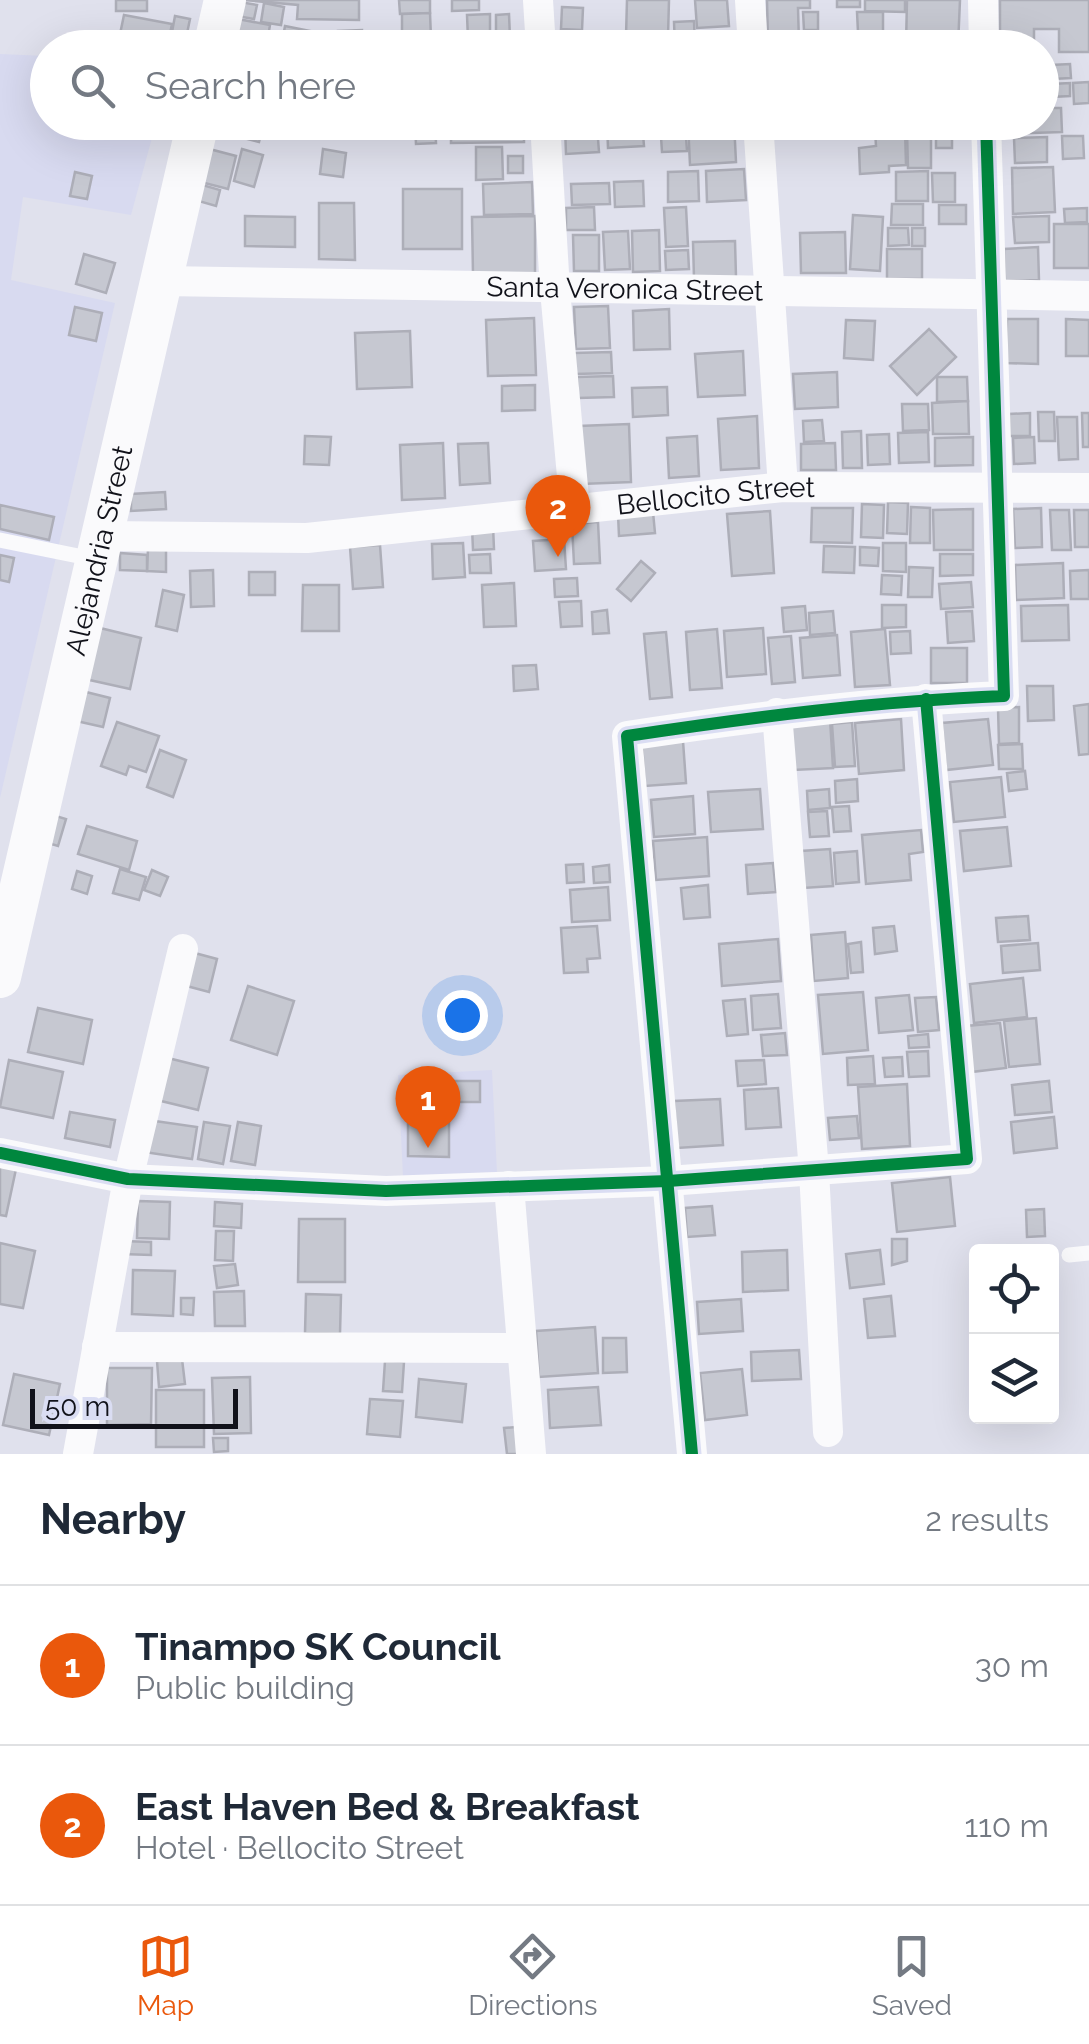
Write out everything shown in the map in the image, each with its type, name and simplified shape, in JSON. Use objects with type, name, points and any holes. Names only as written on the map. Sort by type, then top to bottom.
[{"type":"main road","points":[[218,30],[225,0]]},
{"type":"main road","name":"Alejandria Street","points":[[0,977],[194,140]]},
{"type":"street","points":[[538,0],[540,30]]},
{"type":"street","points":[[750,0],[752,30]]},
{"type":"street","points":[[983,0],[984,30]]},
{"type":"street","points":[[547,140],[575,509]]},
{"type":"street","points":[[759,140],[783,487]]},
{"type":"street","points":[[692,1454],[627,736],[777,714],[926,699],[1004,696],[987,140]]},
{"type":"street","name":"Santa Veronica Street","points":[[162,281],[1089,296]]},
{"type":"street","name":"Bellocito Street","points":[[100,548],[307,538],[783,487],[1089,488]]},
{"type":"street","points":[[0,1153],[128,1178],[386,1191],[668,1181],[966,1159],[926,699]]},
{"type":"street","points":[[777,714],[814,1171],[828,1432]]},
{"type":"street","points":[[78,1454],[128,1178],[183,949]]},
{"type":"street","points":[[510,1186],[531,1454]]},
{"type":"street","points":[[97,1347],[522,1348]]},
{"type":"lane","points":[[0,540],[100,548]]},
{"type":"lane","points":[[1069,1256],[1089,1253]]},
{"type":"shaded area","points":[[0,54],[30,55],[30,140],[151,140],[131,215],[23,197],[11,280],[115,303],[0,798]]},
{"type":"shaded area","points":[[492,1070],[497,1172],[403,1177],[398,1075]]},
{"type":"building","points":[[116,0],[147,0],[147,11],[116,11]]},
{"type":"building","points":[[244,0],[359,0],[359,20],[297,19],[298,5]]},
{"type":"building","points":[[399,0],[430,0],[430,13],[400,14]]},
{"type":"building","points":[[452,0],[479,0],[479,10],[452,11]]},
{"type":"building","points":[[627,0],[669,0],[668,30],[626,30]]},
{"type":"building","points":[[695,0],[727,0],[729,26],[697,28]]},
{"type":"building","points":[[767,0],[810,0],[810,8],[798,8],[799,30],[768,30]]},
{"type":"building","points":[[837,0],[860,0],[860,7],[837,7]]},
{"type":"building","points":[[865,0],[905,0],[905,12],[865,11]]},
{"type":"building","points":[[907,0],[960,0],[959,30],[906,30]]},
{"type":"building","points":[[1000,0],[1089,0],[1089,52],[1059,52],[1059,29],[1000,30]]},
{"type":"building","points":[[234,1],[257,5],[254,19],[231,15]]},
{"type":"building","points":[[264,3],[284,7],[281,25],[261,22]]},
{"type":"building","points":[[562,7],[583,8],[582,30],[561,29]]},
{"type":"building","points":[[803,12],[818,12],[818,30],[804,30]]},
{"type":"building","points":[[857,12],[883,12],[883,30],[858,30]]},
{"type":"building","points":[[430,13],[431,30],[402,30],[402,14]]},
{"type":"building","points":[[490,14],[490,30],[468,30],[467,15]]},
{"type":"building","points":[[509,14],[510,30],[496,30],[496,15]]},
{"type":"building","points":[[124,15],[172,24],[171,30],[121,30]]},
{"type":"building","points":[[175,16],[190,19],[188,30],[172,30]]},
{"type":"building","points":[[227,17],[270,25],[269,30],[225,30]]},
{"type":"building","points":[[694,21],[694,30],[674,30],[674,22]]},
{"type":"building","points":[[1070,64],[1071,78],[1059,79],[1059,65]]},
{"type":"building","points":[[1089,82],[1089,103],[1074,104],[1073,83]]},
{"type":"building","points":[[1070,83],[1070,96],[1059,97],[1059,84]]},
{"type":"building","points":[[1062,136],[1083,136],[1084,158],[1063,159]]},
{"type":"building","points":[[416,140],[436,140],[436,143],[416,144]]},
{"type":"building","points":[[451,140],[524,140],[524,142]]},
{"type":"building","points":[[565,140],[598,140],[599,152],[566,154]]},
{"type":"building","points":[[608,140],[644,140],[644,146],[608,148]]},
{"type":"building","points":[[661,140],[686,140],[687,151],[662,152]]},
{"type":"building","points":[[689,140],[735,140],[736,162],[690,165]]},
{"type":"building","points":[[876,140],[905,140],[906,165],[889,166],[889,172],[860,174],[859,148],[876,146]]},
{"type":"building","points":[[907,140],[931,140],[931,168],[908,168]]},
{"type":"building","points":[[936,140],[952,140],[952,148],[936,148]]},
{"type":"building","points":[[1014,140],[1047,140],[1047,162],[1015,163]]},
{"type":"building","points":[[198,146],[236,156],[228,189],[189,179]]},
{"type":"building","points":[[476,147],[502,147],[503,179],[476,180]]},
{"type":"building","points":[[242,149],[263,155],[254,187],[234,181]]},
{"type":"building","points":[[323,149],[346,153],[343,177],[320,174]]},
{"type":"building","points":[[508,156],[523,156],[523,173],[508,173]]},
{"type":"building","points":[[1053,167],[1055,212],[1013,214],[1012,168]]},
{"type":"building","points":[[744,169],[746,200],[707,202],[706,171]]},
{"type":"building","points":[[698,171],[699,201],[668,202],[668,172]]},
{"type":"building","points":[[928,171],[928,201],[896,201],[896,172]]},
{"type":"building","points":[[75,172],[92,176],[87,199],[70,196]]},
{"type":"building","points":[[932,173],[955,173],[955,202],[933,202]]},
{"type":"building","points":[[643,181],[644,206],[615,207],[614,182]]},
{"type":"building","points":[[192,182],[220,190],[216,206],[188,198]]},
{"type":"building","points":[[532,182],[533,214],[484,215],[483,184]]},
{"type":"building","points":[[609,183],[610,204],[572,205],[571,184]]},
{"type":"building","points":[[403,189],[462,189],[462,249],[403,249]]},
{"type":"building","points":[[319,203],[354,203],[355,260],[319,259]]},
{"type":"building","points":[[892,204],[923,204],[923,225],[891,225]]},
{"type":"building","points":[[939,205],[966,205],[966,224],[939,224]]},
{"type":"building","points":[[594,207],[595,230],[566,230],[566,208]]},
{"type":"building","points":[[686,207],[688,246],[666,247],[664,208]]},
{"type":"building","points":[[1087,208],[1087,222],[1065,223],[1064,209]]},
{"type":"building","points":[[853,215],[883,217],[880,271],[850,269]]},
{"type":"building","points":[[245,216],[295,217],[295,247],[245,246]]},
{"type":"building","points":[[535,216],[535,273],[473,274],[472,217]]},
{"type":"building","points":[[1049,216],[1049,242],[1015,243],[1013,217]]},
{"type":"building","points":[[1054,224],[1089,224],[1089,268],[1054,268]]},
{"type":"building","points":[[888,228],[908,228],[909,245],[888,246]]},
{"type":"building","points":[[912,228],[925,228],[925,246],[912,246]]},
{"type":"building","points":[[659,230],[660,271],[633,272],[632,231]]},
{"type":"building","points":[[628,231],[630,269],[605,270],[603,232]]},
{"type":"building","points":[[845,232],[846,273],[801,273],[800,233]]},
{"type":"building","points":[[573,235],[599,235],[599,271],[574,271]]},
{"type":"building","points":[[735,241],[736,277],[694,278],[693,242]]},
{"type":"building","points":[[1038,247],[1039,280],[1005,281],[1004,249]]},
{"type":"building","points":[[887,249],[922,249],[922,279],[887,279]]},
{"type":"building","points":[[688,250],[689,269],[666,270],[665,251]]},
{"type":"building","points":[[84,254],[115,263],[106,293],[76,284]]},
{"type":"building","points":[[608,306],[610,348],[576,349],[574,307]]},
{"type":"building","points":[[75,307],[102,313],[96,341],[69,335]]},
{"type":"building","points":[[669,309],[670,349],[634,350],[633,311]]},
{"type":"building","points":[[534,318],[536,375],[488,376],[486,320]]},
{"type":"building","points":[[1007,319],[1038,319],[1038,364],[1006,363]]},
{"type":"building","points":[[1066,319],[1089,320],[1089,356],[1066,356]]},
{"type":"building","points":[[846,320],[875,321],[873,360],[844,358]]},
{"type":"building","points":[[929,329],[956,357],[917,395],[890,366]]},
{"type":"building","points":[[410,331],[412,387],[357,389],[355,333]]},
{"type":"building","points":[[743,351],[745,395],[698,397],[695,354]]},
{"type":"building","points":[[611,352],[612,373],[575,374],[574,353]]},
{"type":"building","points":[[837,372],[838,407],[795,409],[793,374]]},
{"type":"building","points":[[613,376],[614,397],[578,398],[577,377]]},
{"type":"building","points":[[937,377],[967,377],[968,401],[937,402]]},
{"type":"building","points":[[535,385],[535,410],[502,411],[502,386]]},
{"type":"building","points":[[667,387],[668,415],[633,417],[632,388]]},
{"type":"building","points":[[968,401],[969,434],[933,434],[932,403]]},
{"type":"building","points":[[902,404],[928,404],[929,430],[903,431]]},
{"type":"building","points":[[1038,412],[1054,412],[1055,441],[1039,441]]},
{"type":"building","points":[[1030,413],[1030,436],[1009,436],[1009,414]]},
{"type":"building","points":[[1082,413],[1089,413],[1089,447],[1083,447]]},
{"type":"building","points":[[757,416],[759,468],[721,470],[718,419]]},
{"type":"building","points":[[1057,417],[1077,417],[1078,459],[1059,460]]},
{"type":"building","points":[[822,420],[824,441],[804,442],[803,421]]},
{"type":"building","points":[[629,424],[631,482],[581,484],[579,426]]},
{"type":"building","points":[[861,431],[862,468],[843,468],[842,432]]},
{"type":"building","points":[[928,432],[929,462],[899,463],[898,433]]},
{"type":"building","points":[[889,434],[890,464],[868,465],[867,435]]},
{"type":"building","points":[[305,436],[331,437],[329,465],[304,464]]},
{"type":"building","points":[[697,436],[699,476],[669,478],[667,438]]},
{"type":"building","points":[[973,437],[973,465],[935,466],[935,438]]},
{"type":"building","points":[[1034,437],[1035,463],[1014,464],[1013,438]]},
{"type":"building","points":[[443,443],[445,498],[402,500],[400,445]]},
{"type":"building","points":[[488,443],[490,483],[460,485],[458,444]]},
{"type":"building","points":[[835,443],[836,470],[801,470],[801,444]]},
{"type":"building","points":[[165,492],[166,509],[131,511],[131,494]]},
{"type":"building","points":[[888,502],[908,503],[907,534],[887,533]]},
{"type":"building","points":[[862,504],[884,505],[883,538],[861,537]]},
{"type":"building","points":[[0,505],[54,517],[49,540],[0,529]]},
{"type":"building","points":[[911,507],[930,508],[930,543],[910,543]]},
{"type":"building","points":[[812,508],[853,508],[852,543],[811,542]]},
{"type":"building","points":[[1041,508],[1042,547],[1015,548],[1013,509]]},
{"type":"building","points":[[973,509],[973,550],[934,550],[933,510]]},
{"type":"building","points":[[1050,510],[1069,510],[1071,550],[1052,550]]},
{"type":"building","points":[[1074,510],[1089,510],[1089,547],[1075,547]]},
{"type":"building","points":[[770,511],[774,573],[732,576],[727,514]]},
{"type":"building","points":[[653,512],[655,533],[619,536],[618,514]]},
{"type":"building","points":[[598,522],[600,563],[574,564],[572,524]]},
{"type":"building","points":[[493,526],[494,549],[473,550],[472,527]]},
{"type":"building","points":[[564,539],[566,569],[535,571],[533,541]]},
{"type":"building","points":[[463,543],[465,577],[433,579],[432,544]]},
{"type":"building","points":[[883,543],[906,543],[906,572],[883,571]]},
{"type":"building","points":[[380,545],[383,587],[353,589],[350,547]]},
{"type":"building","points":[[824,546],[855,547],[854,573],[823,572]]},
{"type":"building","points":[[860,547],[879,548],[878,566],[860,565]]},
{"type":"building","points":[[148,549],[166,550],[166,572],[147,571]]},
{"type":"building","points":[[120,553],[147,555],[147,571],[120,570]]},
{"type":"building","points":[[490,554],[491,573],[470,573],[469,555]]},
{"type":"building","points":[[940,554],[973,554],[973,575],[940,576]]},
{"type":"building","points":[[0,555],[14,558],[9,582],[0,580]]},
{"type":"building","points":[[641,561],[655,573],[631,601],[617,589]]},
{"type":"building","points":[[1063,563],[1064,598],[1016,600],[1015,565]]},
{"type":"building","points":[[909,567],[933,568],[932,597],[908,597]]},
{"type":"building","points":[[213,570],[214,606],[191,607],[190,571]]},
{"type":"building","points":[[1089,570],[1089,599],[1071,599],[1070,571]]},
{"type":"building","points":[[249,572],[275,572],[275,595],[249,595]]},
{"type":"building","points":[[882,575],[902,576],[901,595],[881,594]]},
{"type":"building","points":[[577,578],[578,596],[555,597],[554,579]]},
{"type":"building","points":[[971,582],[973,607],[941,609],[939,584]]},
{"type":"building","points":[[514,583],[516,626],[484,627],[482,585]]},
{"type":"building","points":[[303,585],[339,585],[339,631],[302,631]]},
{"type":"building","points":[[163,590],[184,595],[177,631],[156,626]]},
{"type":"building","points":[[581,601],[582,626],[561,627],[559,602]]},
{"type":"building","points":[[882,605],[906,605],[906,627],[882,628]]},
{"type":"building","points":[[1068,605],[1069,640],[1022,641],[1021,606]]},
{"type":"building","points":[[805,606],[807,630],[784,632],[782,608]]},
{"type":"building","points":[[607,610],[609,633],[593,634],[592,612]]},
{"type":"building","points":[[833,611],[835,633],[810,635],[809,613]]},
{"type":"building","points":[[972,611],[974,641],[948,643],[946,612]]},
{"type":"building","points":[[96,627],[141,638],[130,689],[85,679]]},
{"type":"building","points":[[763,628],[766,674],[727,677],[724,631]]},
{"type":"building","points":[[717,629],[722,688],[690,690],[686,632]]},
{"type":"building","points":[[885,629],[890,685],[855,687],[851,632]]},
{"type":"building","points":[[910,631],[911,653],[891,654],[890,632]]},
{"type":"building","points":[[666,632],[672,697],[650,699],[644,634]]},
{"type":"building","points":[[837,635],[840,675],[803,678],[800,638]]},
{"type":"building","points":[[791,636],[795,682],[772,684],[768,638]]},
{"type":"building","points":[[931,648],[967,648],[967,683],[931,683]]},
{"type":"building","points":[[536,665],[538,689],[514,691],[513,666]]},
{"type":"building","points":[[1027,686],[1053,686],[1054,720],[1028,721]]},
{"type":"building","points":[[70,688],[110,698],[103,727],[63,718]]},
{"type":"building","points":[[1089,704],[1089,754],[1079,755],[1074,706]]},
{"type":"building","points":[[1019,707],[1019,743],[999,744],[998,708]]},
{"type":"building","points":[[830,719],[833,768],[793,770],[789,722]]},
{"type":"building","points":[[901,719],[904,770],[859,774],[855,723]]},
{"type":"building","points":[[988,719],[993,765],[946,770],[942,723]]},
{"type":"building","points":[[117,722],[159,736],[146,772],[129,766],[126,775],[101,766]]},
{"type":"building","points":[[852,722],[855,766],[835,767],[832,724]]},
{"type":"building","points":[[683,741],[686,783],[645,786],[642,744]]},
{"type":"building","points":[[1022,744],[1023,769],[999,769],[998,745]]},
{"type":"building","points":[[160,750],[186,760],[173,797],[147,787]]},
{"type":"building","points":[[1025,771],[1027,789],[1009,791],[1007,773]]},
{"type":"building","points":[[1001,777],[1005,817],[954,822],[950,782]]},
{"type":"building","points":[[857,779],[858,801],[836,803],[835,781]]},
{"type":"building","points":[[760,789],[763,829],[711,832],[708,792]]},
{"type":"building","points":[[829,789],[830,808],[808,810],[807,791]]},
{"type":"building","points":[[693,796],[695,834],[654,837],[651,800]]},
{"type":"building","points":[[849,806],[851,831],[834,832],[832,807]]},
{"type":"building","points":[[827,811],[829,836],[810,837],[808,812]]},
{"type":"building","points":[[49,814],[66,819],[58,846],[41,841]]},
{"type":"building","points":[[87,826],[137,841],[129,870],[78,854]]},
{"type":"building","points":[[1007,827],[1011,866],[964,871],[960,831]]},
{"type":"building","points":[[921,830],[923,852],[909,854],[911,880],[866,884],[862,835]]},
{"type":"building","points":[[707,837],[709,876],[656,880],[653,841]]},
{"type":"building","points":[[830,849],[833,886],[803,888],[801,851]]},
{"type":"building","points":[[857,851],[859,882],[836,884],[834,853]]},
{"type":"building","points":[[773,863],[776,892],[748,894],[746,865]]},
{"type":"building","points":[[583,864],[584,882],[567,883],[566,865]]},
{"type":"building","points":[[609,865],[610,882],[594,883],[593,867]]},
{"type":"building","points":[[120,869],[146,877],[139,900],[113,893]]},
{"type":"building","points":[[152,870],[168,877],[160,896],[144,890]]},
{"type":"building","points":[[77,871],[92,876],[87,894],[72,889]]},
{"type":"building","points":[[708,885],[710,917],[684,919],[681,888]]},
{"type":"building","points":[[608,887],[610,920],[572,922],[570,890]]},
{"type":"building","points":[[1028,916],[1030,940],[998,942],[996,918]]},
{"type":"building","points":[[597,926],[600,958],[587,959],[588,972],[564,973],[561,928]]},
{"type":"building","points":[[894,926],[897,951],[875,954],[873,928]]},
{"type":"building","points":[[845,932],[848,978],[814,981],[811,935]]},
{"type":"building","points":[[778,939],[781,981],[722,986],[719,944]]},
{"type":"building","points":[[861,942],[863,972],[851,973],[848,944]]},
{"type":"building","points":[[1038,943],[1040,970],[1003,973],[1001,946]]},
{"type":"building","points":[[191,952],[217,959],[209,992],[183,985]]},
{"type":"building","points":[[1023,978],[1027,1017],[974,1023],[970,984]]},
{"type":"building","points":[[248,986],[294,1001],[277,1055],[231,1040]]},
{"type":"building","points":[[863,992],[868,1050],[823,1054],[818,995]]},
{"type":"building","points":[[778,994],[781,1028],[753,1030],[751,996]]},
{"type":"building","points":[[909,995],[913,1030],[879,1033],[876,998]]},
{"type":"building","points":[[936,997],[939,1030],[918,1032],[915,998]]},
{"type":"building","points":[[745,999],[748,1034],[727,1036],[723,1001]]},
{"type":"building","points":[[38,1008],[92,1020],[83,1064],[28,1052]]},
{"type":"building","points":[[1036,1018],[1040,1064],[1009,1067],[1004,1021]]},
{"type":"building","points":[[1000,1023],[1006,1068],[971,1072],[966,1026]]},
{"type":"building","points":[[785,1033],[787,1055],[763,1056],[761,1035]]},
{"type":"building","points":[[928,1034],[929,1047],[909,1048],[908,1036]]},
{"type":"building","points":[[928,1051],[929,1076],[909,1077],[907,1052]]},
{"type":"building","points":[[873,1056],[875,1084],[848,1085],[847,1058]]},
{"type":"building","points":[[902,1057],[903,1076],[885,1077],[883,1058]]},
{"type":"building","points":[[168,1058],[208,1068],[198,1110],[157,1100]]},
{"type":"building","points":[[9,1060],[63,1072],[53,1118],[0,1107]]},
{"type":"building","points":[[764,1060],[766,1084],[738,1086],[736,1061]]},
{"type":"building","points":[[442,1081],[480,1081],[480,1102],[442,1102]]},
{"type":"building","points":[[1049,1081],[1052,1112],[1015,1115],[1012,1085]]},
{"type":"building","points":[[907,1084],[910,1146],[862,1149],[858,1087]]},
{"type":"building","points":[[778,1088],[781,1127],[746,1129],[744,1090]]},
{"type":"building","points":[[720,1099],[723,1145],[677,1148],[674,1101]]},
{"type":"building","points":[[70,1112],[115,1120],[110,1147],[65,1138]]},
{"type":"building","points":[[408,1113],[449,1113],[449,1157],[408,1156]]},
{"type":"building","points":[[857,1116],[859,1138],[830,1140],[828,1118]]},
{"type":"building","points":[[1054,1117],[1057,1148],[1014,1153],[1011,1122]]},
{"type":"building","points":[[148,1120],[197,1127],[192,1159],[144,1152]]},
{"type":"building","points":[[204,1122],[230,1126],[223,1164],[198,1159]]},
{"type":"building","points":[[238,1122],[261,1126],[255,1165],[231,1161]]},
{"type":"building","points":[[0,1166],[16,1169],[6,1216],[0,1215]]},
{"type":"building","points":[[950,1177],[955,1226],[897,1232],[892,1183]]},
{"type":"building","points":[[138,1201],[170,1202],[169,1239],[137,1238]]},
{"type":"building","points":[[215,1202],[242,1204],[241,1228],[214,1226]]},
{"type":"building","points":[[712,1206],[715,1235],[687,1237],[685,1208]]},
{"type":"building","points":[[1044,1209],[1045,1236],[1027,1237],[1026,1210]]},
{"type":"building","points":[[299,1219],[345,1219],[345,1282],[298,1282]]},
{"type":"building","points":[[216,1231],[234,1231],[233,1261],[215,1260]]},
{"type":"building","points":[[892,1239],[907,1239],[907,1261],[892,1265]]},
{"type":"building","points":[[122,1241],[151,1242],[151,1255],[122,1254]]},
{"type":"building","points":[[0,1243],[35,1251],[23,1308],[0,1304]]},
{"type":"building","points":[[787,1250],[788,1290],[743,1292],[742,1252]]},
{"type":"building","points":[[880,1250],[884,1284],[850,1288],[846,1254]]},
{"type":"building","points":[[235,1264],[238,1285],[217,1288],[214,1266]]},
{"type":"building","points":[[133,1270],[175,1271],[173,1316],[132,1314]]},
{"type":"building","points":[[244,1291],[245,1326],[215,1326],[214,1292]]},
{"type":"building","points":[[306,1294],[341,1295],[340,1334],[305,1333]]},
{"type":"building","points":[[891,1296],[895,1336],[868,1338],[864,1299]]},
{"type":"building","points":[[181,1298],[194,1298],[193,1315],[181,1314]]},
{"type":"building","points":[[741,1299],[743,1331],[699,1334],[697,1302]]},
{"type":"building","points":[[595,1327],[598,1373],[539,1377],[536,1331]]},
{"type":"building","points":[[603,1338],[626,1338],[627,1372],[603,1373]]},
{"type":"building","points":[[799,1350],[801,1379],[752,1381],[751,1352]]},
{"type":"building","points":[[182,1359],[185,1384],[159,1387],[157,1361]]},
{"type":"building","points":[[385,1361],[404,1362],[402,1392],[383,1391]]},
{"type":"building","points":[[107,1368],[152,1368],[151,1424],[107,1425]]},
{"type":"building","points":[[742,1369],[747,1415],[705,1420],[700,1373]]},
{"type":"building","points":[[14,1374],[60,1384],[49,1435],[3,1425]]},
{"type":"building","points":[[250,1377],[251,1433],[214,1434],[212,1378]]},
{"type":"building","points":[[419,1379],[466,1384],[462,1422],[416,1417]]},
{"type":"building","points":[[598,1387],[601,1425],[550,1428],[548,1390]]},
{"type":"building","points":[[156,1390],[204,1390],[204,1447],[156,1447]]},
{"type":"building","points":[[370,1399],[403,1401],[400,1437],[367,1434]]},
{"type":"building","points":[[516,1427],[520,1454],[507,1454],[504,1428]]},
{"type":"building","points":[[213,1438],[228,1438],[228,1451],[214,1452]]},
{"type":"cycle path","points":[[692,1454],[627,736],[815,711],[1004,696],[987,140]]},
{"type":"cycle path","points":[[0,1153],[128,1179],[386,1191],[668,1181],[967,1159],[926,699]]},
{"type":"place","name":"East Haven Bed & Breakfast","points":[[558,557]]},
{"type":"place","name":"Tinampo SK Council","points":[[428,1148]]}]
